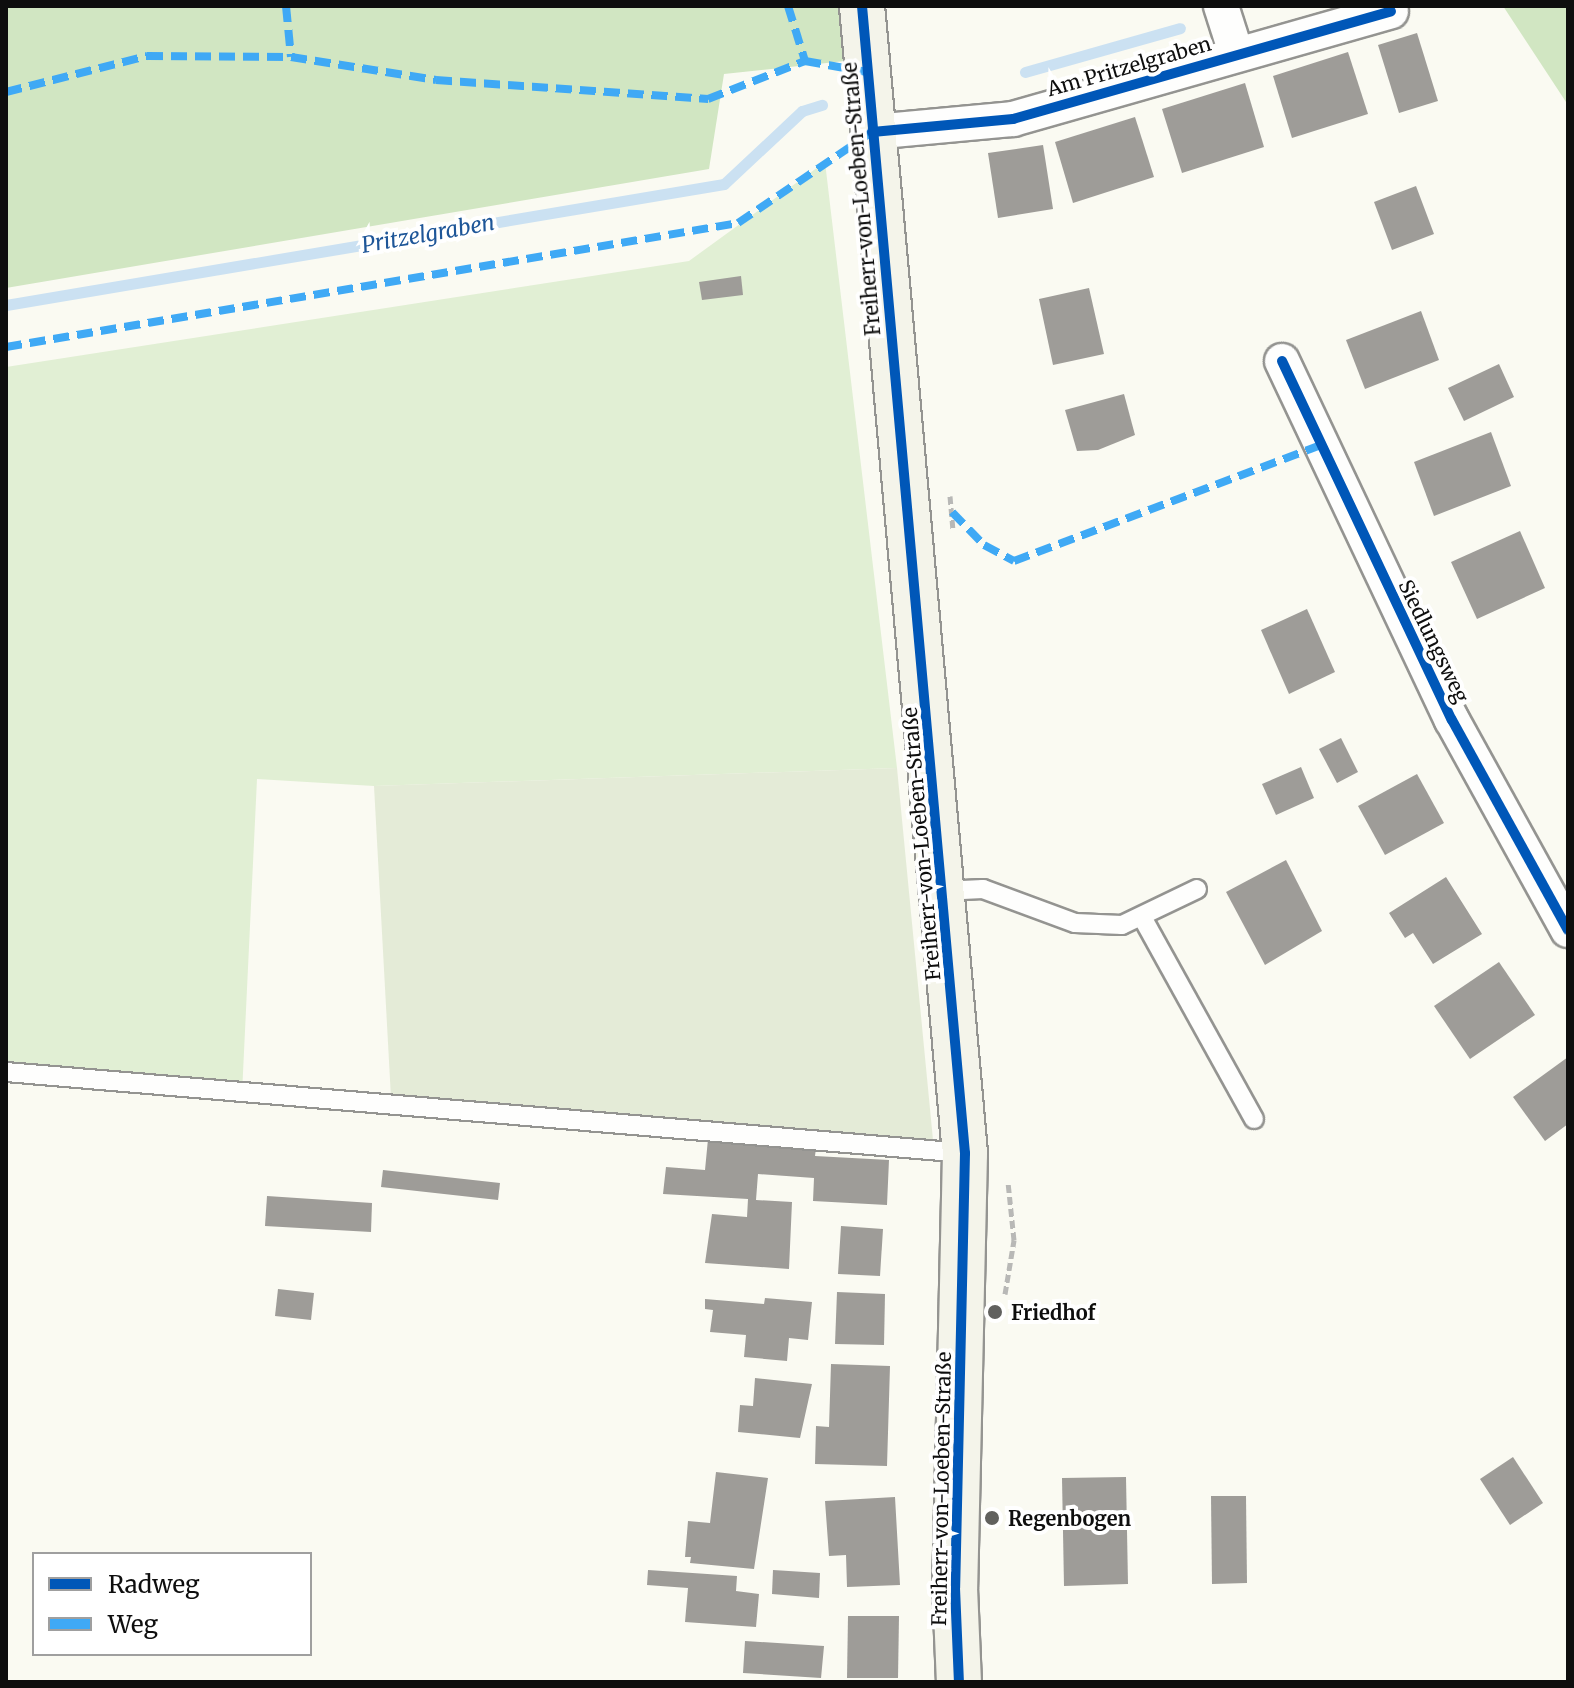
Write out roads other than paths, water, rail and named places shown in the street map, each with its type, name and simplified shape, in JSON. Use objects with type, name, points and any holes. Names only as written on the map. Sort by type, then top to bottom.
[{"type":"main road","name":"Freiherr-von-Loeben-Straße","points":[[862,6],[965,1153],[955,1588],[959,1682]]},
{"type":"street","points":[[1221,6],[1236,53]]},
{"type":"street","name":"Am Pritzelgraben","points":[[872,132],[1013,119],[1391,11]]},
{"type":"street","name":"Siedlungsweg","points":[[1282,361],[1452,720],[1568,930]]},
{"type":"lane","points":[[942,891],[983,889],[1075,923],[1122,925],[1197,889]]},
{"type":"lane","points":[[1142,917],[1254,1119]]},
{"type":"lane","points":[[6,1072],[965,1153]]},
{"type":"waterway","name":"Pritzelgraben","points":[[1025,72],[1180,28]]},
{"type":"waterway","name":"Pritzelgraben","points":[[6,305],[724,184],[802,111],[822,105]]},
{"type":"place","name":"Friedhof","points":[[995,1312]]},
{"type":"place","name":"Regenbogen","points":[[992,1518]]}]
